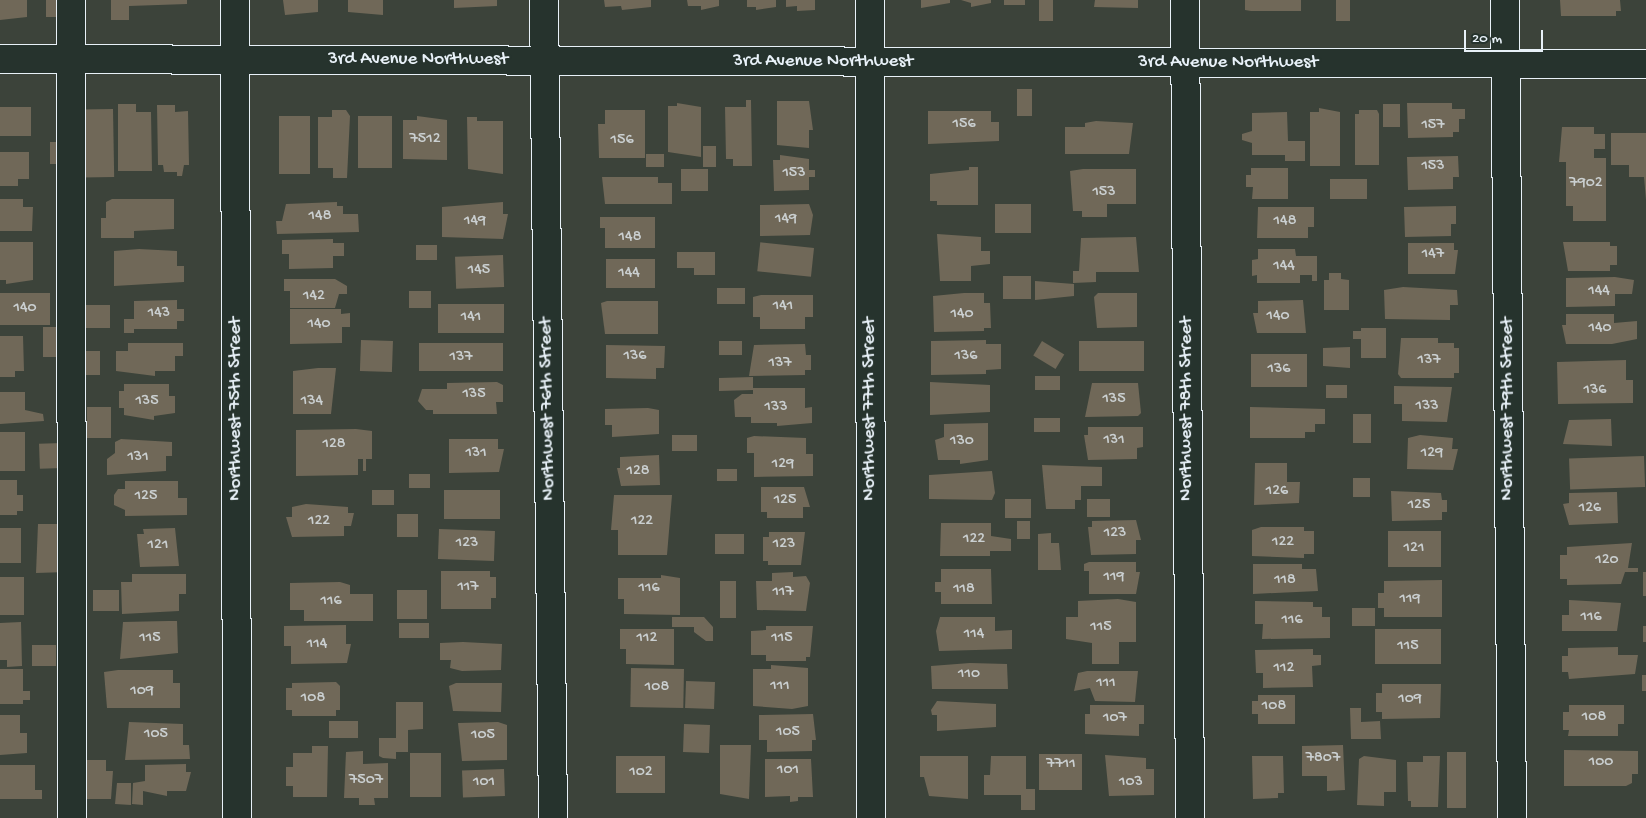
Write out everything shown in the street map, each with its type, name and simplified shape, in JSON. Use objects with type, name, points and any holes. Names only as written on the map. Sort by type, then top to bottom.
[{"type":"street","points":[[71,0],[72,818]]},
{"type":"street","name":"Northwest 75th Street","points":[[235,0],[237,818]]},
{"type":"street","name":"Northwest 76th Street","points":[[544,0],[553,818]]},
{"type":"street","name":"Northwest 77th Street","points":[[870,0],[871,818]]},
{"type":"street","name":"Northwest 78th Street","points":[[1185,0],[1190,818]]},
{"type":"street","name":"Northwest 79th Street","points":[[1506,0],[1512,818]]},
{"type":"street","name":"3rd Avenue Northwest","points":[[0,59],[1646,64]]},
{"type":"building","points":[[0,0],[27,0],[27,17],[0,20]]},
{"type":"building","points":[[46,0],[61,0],[61,17],[46,17]]},
{"type":"building","points":[[111,0],[187,0],[187,4],[129,6],[129,20],[111,20]]},
{"type":"building","points":[[283,0],[318,0],[318,12],[285,15]]},
{"type":"building","points":[[348,0],[383,0],[383,15],[348,12]]},
{"type":"building","points":[[454,0],[497,0],[497,6],[454,8]]},
{"type":"building","points":[[604,0],[651,0],[651,7],[622,10],[621,6],[605,7]]},
{"type":"building","points":[[687,0],[719,0],[719,6],[701,10],[701,6],[688,6]]},
{"type":"building","points":[[747,0],[776,0],[776,7],[756,10],[756,7],[747,7]]},
{"type":"building","points":[[786,0],[815,0],[815,10],[797,11],[797,6],[786,7]]},
{"type":"building","points":[[921,0],[950,0],[950,3],[921,8]]},
{"type":"building","points":[[961,0],[991,0],[991,3],[971,7],[971,3]]},
{"type":"building","points":[[1004,0],[1025,0],[1025,5],[1004,5]]},
{"type":"building","points":[[1039,0],[1053,0],[1053,21],[1039,21]]},
{"type":"building","points":[[1095,0],[1138,0],[1138,8],[1094,7]]},
{"type":"building","points":[[1245,0],[1301,0],[1301,11],[1245,10]]},
{"type":"building","points":[[1336,0],[1350,0],[1350,21],[1336,21]]},
{"type":"building","points":[[1560,0],[1620,0],[1621,11],[1616,11],[1616,16],[1561,16]]},
{"type":"building","points":[[1017,89],[1032,89],[1032,116],[1017,116]]},
{"type":"building","points":[[746,100],[751,100],[752,166],[733,166],[733,159],[726,159],[725,107],[746,107]]},
{"type":"building","points":[[777,101],[809,101],[813,130],[809,130],[809,148],[777,145]]},
{"type":"building","points":[[677,103],[701,107],[701,157],[668,152],[668,106],[677,106]]},
{"type":"building","points":[[1407,103],[1452,103],[1452,109],[1465,109],[1465,119],[1459,119],[1459,132],[1453,132],[1453,137],[1408,138]]},
{"type":"building","points":[[118,104],[136,104],[136,112],[151,112],[152,171],[118,171]]},
{"type":"building","points":[[1383,104],[1400,104],[1400,127],[1383,127]]},
{"type":"building","points":[[157,105],[175,105],[175,112],[188,111],[189,165],[184,165],[182,176],[177,176],[177,172],[164,172],[163,165],[158,165]]},
{"type":"building","points":[[0,107],[31,107],[31,136],[0,136]]},
{"type":"building","points":[[1319,108],[1340,112],[1340,166],[1310,166],[1310,112],[1319,112]]},
{"type":"building","points":[[113,109],[114,177],[82,178],[81,110]]},
{"type":"building","points":[[332,110],[346,110],[350,116],[347,178],[333,178],[333,168],[318,168],[318,117],[332,117]]},
{"type":"building","points":[[605,110],[645,110],[645,158],[599,158],[598,124],[605,124]]},
{"type":"building","points":[[1359,110],[1377,110],[1379,114],[1379,165],[1355,165],[1355,114],[1359,114]]},
{"type":"building","points":[[928,111],[991,111],[991,122],[999,122],[999,141],[928,144]]},
{"type":"building","points":[[1287,112],[1288,141],[1305,141],[1305,161],[1285,161],[1285,155],[1252,155],[1252,143],[1242,140],[1242,134],[1252,131],[1252,113]]},
{"type":"building","points":[[279,116],[310,116],[310,174],[279,174]]},
{"type":"building","points":[[358,116],[392,116],[392,168],[358,168]]},
{"type":"building","points":[[417,116],[447,120],[447,160],[403,159],[403,120],[417,120]]},
{"type":"building","points":[[467,117],[477,117],[477,121],[503,121],[503,174],[468,169]]},
{"type":"building","points":[[1096,121],[1133,123],[1129,154],[1065,154],[1065,127],[1085,127],[1085,123]]},
{"type":"building","points":[[1562,127],[1594,127],[1594,134],[1605,134],[1605,149],[1594,149],[1594,158],[1606,158],[1606,221],[1573,221],[1573,206],[1566,206],[1566,162],[1559,162]]},
{"type":"building","points":[[1611,133],[1646,133],[1646,200],[1644,177],[1629,177],[1629,165],[1611,165]]},
{"type":"building","points":[[50,142],[64,142],[64,164],[50,164]]},
{"type":"building","points":[[703,146],[716,146],[716,167],[703,167]]},
{"type":"building","points":[[0,152],[29,152],[29,179],[18,179],[18,186],[0,186]]},
{"type":"building","points":[[646,154],[664,154],[664,167],[646,167]]},
{"type":"building","points":[[780,155],[809,159],[809,170],[815,170],[815,177],[809,177],[809,190],[774,191],[773,160],[780,160]]},
{"type":"building","points":[[1458,156],[1459,177],[1453,177],[1453,189],[1408,190],[1407,157]]},
{"type":"building","points":[[969,167],[978,167],[978,205],[937,205],[937,201],[930,201],[930,174],[969,170]]},
{"type":"building","points":[[1251,168],[1288,168],[1288,199],[1252,199],[1253,187],[1246,187],[1246,175],[1251,175]]},
{"type":"building","points":[[681,169],[708,169],[708,191],[681,191]]},
{"type":"building","points":[[1083,169],[1136,169],[1136,204],[1107,204],[1107,217],[1082,217],[1082,211],[1073,211],[1070,171]]},
{"type":"building","points":[[602,177],[658,177],[658,183],[672,183],[672,204],[605,204]]},
{"type":"building","points":[[1330,179],[1367,179],[1367,199],[1330,199]]},
{"type":"building","points":[[0,199],[23,199],[23,207],[33,207],[32,231],[0,231]]},
{"type":"building","points":[[112,199],[174,199],[174,229],[134,231],[134,238],[101,238],[101,218],[106,218],[106,202]]},
{"type":"building","points":[[337,202],[337,206],[343,206],[343,214],[358,214],[359,232],[277,234],[276,221],[282,221],[286,204]]},
{"type":"building","points":[[503,202],[503,214],[508,214],[503,239],[442,237],[442,207]]},
{"type":"building","points":[[809,204],[813,215],[810,235],[760,236],[760,205]]},
{"type":"building","points":[[995,204],[1031,204],[1031,233],[995,233]]},
{"type":"building","points":[[1456,206],[1456,224],[1451,224],[1451,236],[1405,237],[1404,207]]},
{"type":"building","points":[[1258,207],[1314,207],[1314,227],[1308,227],[1308,238],[1257,238]]},
{"type":"building","points":[[600,217],[655,217],[655,248],[605,248],[605,228],[600,228]]},
{"type":"building","points":[[937,234],[981,237],[981,251],[990,251],[990,264],[971,266],[971,281],[940,281]]},
{"type":"building","points":[[1136,237],[1139,272],[1096,272],[1096,282],[1073,283],[1073,271],[1079,271],[1081,238]]},
{"type":"building","points":[[333,239],[333,243],[344,243],[344,256],[333,256],[333,268],[289,269],[289,254],[282,254],[282,240]]},
{"type":"building","points":[[0,242],[33,242],[33,280],[6,284],[6,280],[0,280]]},
{"type":"building","points":[[760,242],[814,248],[811,277],[757,271]]},
{"type":"building","points":[[1563,242],[1610,242],[1610,246],[1617,246],[1617,265],[1610,265],[1610,271],[1568,271]]},
{"type":"building","points":[[1408,243],[1454,243],[1454,250],[1458,250],[1455,274],[1408,274]]},
{"type":"building","points":[[416,245],[437,245],[437,260],[416,260]]},
{"type":"building","points":[[139,249],[177,251],[177,266],[184,266],[184,282],[114,286],[114,251]]},
{"type":"building","points":[[1258,249],[1295,249],[1296,256],[1317,256],[1317,281],[1312,281],[1312,275],[1300,275],[1300,283],[1257,283],[1257,275],[1252,276],[1252,260],[1258,259]]},
{"type":"building","points":[[677,252],[715,252],[715,275],[694,275],[694,268],[677,268]]},
{"type":"building","points":[[503,255],[504,287],[456,289],[455,257]]},
{"type":"building","points":[[606,259],[655,259],[655,288],[606,288]]},
{"type":"building","points":[[1329,273],[1341,273],[1341,279],[1349,280],[1349,310],[1324,310],[1324,280],[1329,280]]},
{"type":"building","points":[[1003,276],[1031,276],[1031,299],[1003,299]]},
{"type":"building","points":[[1615,277],[1634,280],[1632,294],[1615,294],[1615,306],[1566,307],[1566,278]]},
{"type":"building","points":[[284,279],[335,279],[347,286],[347,294],[339,294],[335,308],[290,308],[290,291],[284,291]]},
{"type":"building","points":[[1035,281],[1074,284],[1074,296],[1035,300]]},
{"type":"building","points":[[1403,287],[1457,290],[1458,305],[1450,305],[1450,320],[1385,319],[1384,290]]},
{"type":"building","points":[[717,288],[745,288],[745,304],[717,304]]},
{"type":"building","points":[[409,291],[431,291],[431,308],[409,308]]},
{"type":"building","points":[[0,293],[50,293],[50,325],[0,325]]},
{"type":"building","points":[[984,293],[984,303],[990,303],[991,328],[984,328],[984,331],[934,332],[933,296]]},
{"type":"building","points":[[1098,293],[1137,293],[1137,327],[1097,328],[1094,297]]},
{"type":"building","points":[[761,295],[813,295],[813,317],[805,317],[805,329],[760,329],[760,317],[753,317],[753,297]]},
{"type":"building","points":[[177,300],[177,309],[184,309],[184,321],[177,321],[177,329],[134,329],[134,333],[124,333],[124,319],[134,319],[134,301]]},
{"type":"building","points":[[1303,300],[1306,333],[1257,333],[1253,313],[1258,313],[1258,301]]},
{"type":"building","points":[[607,301],[658,301],[658,334],[605,334],[601,303]]},
{"type":"building","points":[[438,304],[504,304],[504,333],[438,333]]},
{"type":"building","points":[[83,305],[110,305],[110,328],[83,328]]},
{"type":"building","points":[[290,309],[341,309],[341,314],[350,313],[350,327],[342,327],[342,343],[290,344]]},
{"type":"building","points":[[1566,314],[1614,314],[1614,323],[1637,321],[1637,339],[1612,344],[1566,344],[1562,325],[1566,325]]},
{"type":"building","points":[[43,327],[70,327],[70,357],[43,357]]},
{"type":"building","points":[[1361,328],[1386,328],[1386,358],[1361,358],[1361,339],[1353,339],[1353,331],[1361,331]]},
{"type":"building","points":[[0,336],[23,336],[24,371],[15,371],[15,377],[0,377]]},
{"type":"building","points":[[1401,338],[1438,338],[1438,343],[1454,343],[1454,348],[1459,348],[1459,373],[1454,373],[1454,378],[1401,378],[1398,374]]},
{"type":"building","points":[[361,340],[393,341],[392,372],[360,371]]},
{"type":"building","points":[[986,340],[986,344],[1001,344],[1001,369],[986,370],[986,374],[931,375],[931,341]]},
{"type":"building","points":[[719,341],[742,341],[742,355],[719,355]]},
{"type":"building","points":[[1042,341],[1064,354],[1056,369],[1033,356]]},
{"type":"building","points":[[1079,341],[1144,341],[1144,371],[1079,371]]},
{"type":"building","points":[[128,343],[183,343],[183,356],[175,356],[175,371],[155,371],[155,376],[116,371],[116,351],[128,351]]},
{"type":"building","points":[[419,343],[503,343],[503,371],[419,371]]},
{"type":"building","points":[[805,344],[806,355],[811,355],[811,370],[805,370],[805,375],[749,376],[754,345]]},
{"type":"building","points":[[606,345],[665,346],[664,368],[656,368],[656,379],[606,378]]},
{"type":"building","points":[[1350,347],[1350,368],[1323,366],[1323,348]]},
{"type":"building","points":[[83,351],[100,351],[100,375],[83,375]]},
{"type":"building","points":[[1251,354],[1307,354],[1307,387],[1251,387]]},
{"type":"building","points":[[1626,360],[1626,380],[1633,380],[1633,403],[1558,404],[1557,362]]},
{"type":"building","points":[[336,368],[331,414],[293,414],[293,371]]},
{"type":"building","points":[[1035,376],[1060,376],[1060,390],[1035,390]]},
{"type":"building","points":[[753,377],[753,388],[805,388],[805,408],[812,407],[812,423],[777,426],[777,423],[751,423],[751,417],[735,417],[734,400],[742,394],[753,394],[753,390],[719,391],[719,378]]},
{"type":"building","points":[[497,382],[503,385],[503,402],[496,402],[497,414],[433,414],[433,410],[426,410],[418,401],[422,389],[447,389],[447,383]]},
{"type":"building","points":[[930,382],[990,385],[990,412],[930,415]]},
{"type":"building","points":[[1092,383],[1138,383],[1141,413],[1138,416],[1085,417]]},
{"type":"building","points":[[124,384],[169,384],[169,396],[175,396],[175,413],[154,416],[154,420],[124,415],[124,408],[119,408],[119,391],[124,391]]},
{"type":"building","points":[[1326,385],[1347,385],[1347,398],[1326,398]]},
{"type":"building","points":[[1394,386],[1452,387],[1447,422],[1402,421],[1402,404],[1394,404]]},
{"type":"building","points":[[0,392],[25,392],[25,410],[43,414],[44,421],[0,424]]},
{"type":"building","points":[[87,407],[111,407],[111,438],[87,438]]},
{"type":"building","points":[[1250,407],[1325,409],[1325,424],[1315,424],[1315,432],[1305,432],[1305,438],[1250,438]]},
{"type":"building","points":[[648,408],[659,410],[659,434],[612,437],[612,425],[605,425],[605,409]]},
{"type":"building","points":[[1353,414],[1371,414],[1371,443],[1353,443]]},
{"type":"building","points":[[1034,418],[1060,418],[1060,432],[1034,432]]},
{"type":"building","points":[[1611,419],[1612,446],[1563,444],[1569,420]]},
{"type":"building","points":[[988,423],[988,460],[960,464],[960,460],[938,460],[935,440],[944,437],[944,424]]},
{"type":"building","points":[[1088,427],[1143,427],[1143,447],[1137,448],[1137,459],[1088,460],[1084,435],[1088,435]]},
{"type":"building","points":[[356,429],[372,431],[372,459],[366,459],[366,471],[363,471],[363,459],[358,459],[358,475],[296,476],[296,430]]},
{"type":"building","points":[[0,432],[25,432],[25,471],[0,471]]},
{"type":"building","points":[[672,435],[697,435],[697,451],[672,451]]},
{"type":"building","points":[[1420,435],[1453,438],[1452,449],[1458,449],[1453,470],[1407,469],[1408,438]]},
{"type":"building","points":[[754,436],[806,438],[806,454],[813,454],[813,476],[754,477],[754,453],[747,453],[747,438]]},
{"type":"building","points":[[121,439],[172,442],[172,456],[166,456],[166,471],[107,475],[107,459],[115,453],[115,442]]},
{"type":"building","points":[[449,439],[498,439],[498,449],[504,449],[499,472],[449,473]]},
{"type":"building","points":[[62,443],[63,468],[40,469],[39,444]]},
{"type":"building","points":[[659,455],[660,485],[621,486],[617,468],[620,468],[620,457]]},
{"type":"building","points":[[1644,456],[1645,487],[1570,490],[1569,459]]},
{"type":"building","points":[[1255,463],[1287,463],[1287,482],[1300,482],[1299,503],[1254,505]]},
{"type":"building","points":[[1042,465],[1102,467],[1102,486],[1081,486],[1081,500],[1075,500],[1075,509],[1046,509]]},
{"type":"building","points":[[717,469],[737,469],[737,481],[717,481]]},
{"type":"building","points":[[992,471],[995,493],[992,500],[929,499],[929,475]]},
{"type":"building","points":[[409,474],[430,474],[430,488],[409,488]]},
{"type":"building","points":[[1353,478],[1370,478],[1370,497],[1353,497]]},
{"type":"building","points":[[0,480],[17,480],[17,495],[23,495],[23,511],[17,511],[17,515],[0,515]]},
{"type":"building","points":[[125,481],[178,481],[178,498],[187,498],[187,515],[125,516],[125,510],[114,505],[114,495],[118,489],[125,489]]},
{"type":"building","points":[[761,487],[804,487],[810,507],[803,507],[803,518],[767,518],[767,512],[761,512]]},
{"type":"building","points":[[372,490],[394,490],[394,505],[372,505]]},
{"type":"building","points":[[444,490],[500,490],[500,519],[444,519]]},
{"type":"building","points":[[1391,491],[1441,493],[1442,500],[1447,500],[1447,512],[1442,512],[1442,520],[1392,521]]},
{"type":"building","points":[[1617,492],[1618,523],[1569,525],[1563,504],[1569,503],[1569,493]]},
{"type":"building","points":[[614,495],[672,495],[667,555],[618,555],[618,530],[611,530]]},
{"type":"building","points":[[1005,499],[1031,499],[1031,518],[1005,518]]},
{"type":"building","points":[[1087,499],[1110,499],[1110,517],[1087,517]]},
{"type":"building","points":[[306,504],[348,507],[348,513],[354,513],[351,526],[344,526],[344,536],[292,537],[286,517],[292,517],[292,507]]},
{"type":"building","points":[[397,514],[418,514],[418,537],[397,537]]},
{"type":"building","points":[[1136,520],[1141,540],[1136,540],[1136,554],[1091,555],[1088,527],[1092,527],[1092,521]]},
{"type":"building","points":[[1017,521],[1030,521],[1030,539],[1017,539]]},
{"type":"building","points":[[941,523],[991,523],[991,536],[1011,539],[1011,551],[990,551],[990,556],[940,556]]},
{"type":"building","points":[[38,524],[64,524],[67,572],[36,573]]},
{"type":"building","points":[[1261,527],[1304,527],[1304,531],[1314,531],[1314,554],[1304,554],[1304,558],[1252,556],[1252,530]]},
{"type":"building","points":[[0,528],[21,528],[21,563],[0,563]]},
{"type":"building","points":[[175,528],[179,566],[140,567],[137,534],[144,534],[143,529]]},
{"type":"building","points":[[439,529],[495,531],[494,561],[438,559]]},
{"type":"building","points":[[1388,531],[1441,531],[1441,567],[1388,567]]},
{"type":"building","points":[[769,532],[805,532],[801,565],[768,565],[768,561],[763,561],[763,537],[769,537]]},
{"type":"building","points":[[1051,533],[1051,543],[1059,543],[1061,570],[1038,570],[1038,534]]},
{"type":"building","points":[[715,534],[744,534],[744,554],[715,554]]},
{"type":"building","points":[[1632,543],[1628,568],[1638,568],[1638,572],[1625,572],[1621,584],[1567,585],[1567,579],[1560,579],[1560,555],[1567,555],[1567,547]]},
{"type":"building","points":[[1089,562],[1136,562],[1136,572],[1140,572],[1136,594],[1089,594],[1089,571],[1084,571],[1084,564]]},
{"type":"building","points":[[1253,564],[1302,564],[1302,569],[1316,569],[1318,591],[1253,594]]},
{"type":"building","points":[[941,569],[991,569],[992,604],[941,604],[941,592],[935,592],[935,582],[941,582]]},
{"type":"building","points":[[441,571],[490,571],[490,577],[496,577],[496,598],[491,598],[491,609],[441,609]]},
{"type":"building","points":[[793,572],[793,577],[806,576],[810,583],[806,611],[757,610],[756,581],[772,581],[772,573]]},
{"type":"building","points":[[1643,572],[1646,572],[1646,596],[1643,596]]},
{"type":"building","points":[[132,574],[186,574],[186,594],[179,594],[179,611],[122,614],[121,582],[132,582]]},
{"type":"building","points":[[661,575],[680,578],[680,615],[624,614],[624,599],[618,599],[618,578],[661,578]]},
{"type":"building","points":[[0,577],[24,577],[24,615],[0,615]]},
{"type":"building","points":[[1442,580],[1442,617],[1384,617],[1384,608],[1378,608],[1378,593],[1384,593],[1384,581]]},
{"type":"building","points":[[720,581],[736,581],[736,618],[720,618]]},
{"type":"building","points":[[340,582],[350,585],[350,594],[373,594],[373,621],[304,621],[304,610],[290,610],[290,583]]},
{"type":"building","points":[[93,590],[119,590],[119,611],[93,611]]},
{"type":"building","points":[[397,590],[427,590],[427,619],[397,619]]},
{"type":"building","points":[[1118,599],[1136,602],[1136,642],[1119,642],[1119,664],[1092,664],[1092,643],[1066,639],[1066,617],[1078,617],[1078,601]]},
{"type":"building","points":[[1569,600],[1621,603],[1617,631],[1562,631],[1562,615],[1569,615]]},
{"type":"building","points":[[1255,601],[1313,602],[1313,607],[1322,607],[1322,617],[1330,617],[1330,638],[1262,639],[1263,624],[1255,624]]},
{"type":"building","points":[[1352,608],[1375,608],[1375,626],[1352,626]]},
{"type":"building","points":[[672,617],[704,617],[713,627],[713,641],[706,641],[694,632],[694,627],[672,627]]},
{"type":"building","points":[[940,617],[995,617],[995,631],[1012,630],[1012,649],[939,651],[936,631]]},
{"type":"building","points":[[177,621],[178,653],[120,659],[123,622]]},
{"type":"building","points":[[21,622],[22,666],[7,667],[7,660],[0,660],[0,623]]},
{"type":"building","points":[[399,623],[429,623],[429,638],[399,638]]},
{"type":"building","points":[[346,625],[346,644],[351,644],[347,663],[291,664],[291,646],[284,646],[284,626]]},
{"type":"building","points":[[766,626],[813,626],[810,657],[806,657],[806,661],[766,661],[766,655],[751,655],[751,631],[766,630]]},
{"type":"building","points":[[1643,626],[1646,626],[1646,642],[1643,642]]},
{"type":"building","points":[[620,629],[674,629],[674,665],[626,664],[626,649],[620,649]]},
{"type":"building","points":[[1375,629],[1441,629],[1441,664],[1375,664]]},
{"type":"building","points":[[440,643],[502,644],[501,670],[462,671],[450,668],[451,660],[440,660]]},
{"type":"building","points":[[32,645],[56,645],[56,666],[32,666]]},
{"type":"building","points":[[1618,647],[1618,655],[1638,655],[1635,674],[1569,679],[1568,672],[1562,672],[1562,656],[1568,656],[1568,648]]},
{"type":"building","points":[[1313,649],[1313,655],[1321,655],[1321,665],[1312,666],[1313,687],[1263,688],[1263,673],[1256,673],[1255,650]]},
{"type":"building","points":[[970,663],[1007,664],[1008,689],[932,689],[931,666]]},
{"type":"building","points":[[771,665],[808,668],[808,706],[792,709],[753,706],[753,669],[771,669]]},
{"type":"building","points":[[631,668],[684,669],[683,708],[630,707]]},
{"type":"building","points":[[0,669],[23,669],[23,691],[30,691],[30,700],[23,700],[23,704],[0,704]]},
{"type":"building","points":[[118,670],[173,670],[173,683],[180,683],[180,708],[107,708],[104,672]]},
{"type":"building","points":[[1087,671],[1138,671],[1135,702],[1095,701],[1090,688],[1074,691],[1078,673]]},
{"type":"building","points":[[1642,675],[1646,675],[1646,691],[1642,691]]},
{"type":"building","points":[[686,681],[715,682],[714,709],[685,708]]},
{"type":"building","points":[[336,682],[340,686],[340,710],[336,710],[336,716],[292,716],[292,710],[286,710],[286,688],[292,688],[292,683]]},
{"type":"building","points":[[456,683],[502,683],[501,712],[453,711],[449,686]]},
{"type":"building","points":[[1382,684],[1441,684],[1440,718],[1382,719],[1382,712],[1376,712],[1376,693],[1382,693]]},
{"type":"building","points":[[1258,695],[1295,695],[1295,724],[1258,724],[1258,714],[1252,714],[1252,701],[1258,701]]},
{"type":"building","points":[[937,701],[996,704],[996,727],[937,731],[937,715],[932,715],[931,710]]},
{"type":"building","points":[[396,702],[423,702],[423,729],[408,730],[408,752],[396,752],[396,759],[383,758],[379,756],[379,738],[396,738]]},
{"type":"building","points":[[1090,705],[1144,705],[1144,724],[1139,724],[1139,736],[1085,734],[1085,714],[1090,714]]},
{"type":"building","points":[[1569,705],[1624,705],[1624,724],[1618,724],[1618,736],[1568,736],[1569,730],[1563,730],[1563,712],[1569,712]]},
{"type":"building","points":[[1350,708],[1361,708],[1361,722],[1380,721],[1381,739],[1351,739]]},
{"type":"building","points":[[813,714],[816,740],[812,740],[812,751],[767,752],[767,740],[759,740],[759,715]]},
{"type":"building","points":[[0,715],[20,715],[20,733],[27,733],[27,753],[0,755]]},
{"type":"building","points":[[329,721],[358,721],[358,738],[329,738]]},
{"type":"building","points":[[129,722],[183,724],[183,745],[189,745],[190,759],[125,760]]},
{"type":"building","points":[[498,722],[507,725],[507,760],[462,761],[458,723]]},
{"type":"building","points":[[684,724],[710,725],[709,753],[683,752]]},
{"type":"building","points":[[720,745],[751,745],[749,799],[720,794]]},
{"type":"building","points":[[1343,745],[1345,790],[1327,791],[1327,776],[1302,776],[1302,746]]},
{"type":"building","points":[[312,746],[328,746],[327,797],[293,797],[293,786],[286,786],[286,767],[293,767],[293,753],[312,753]]},
{"type":"building","points":[[1564,750],[1638,751],[1638,774],[1632,774],[1632,783],[1626,786],[1564,786]]},
{"type":"building","points":[[363,751],[363,764],[388,763],[388,798],[374,798],[375,805],[359,805],[359,798],[344,798],[346,752]]},
{"type":"building","points":[[1447,752],[1466,752],[1466,808],[1447,808]]},
{"type":"building","points":[[410,753],[441,753],[441,797],[410,797]]},
{"type":"building","points":[[1039,754],[1082,754],[1082,790],[1039,790]]},
{"type":"building","points":[[1105,755],[1146,758],[1146,769],[1154,769],[1154,795],[1109,796]]},
{"type":"building","points":[[616,756],[665,756],[665,793],[616,793]]},
{"type":"building","points":[[920,756],[968,756],[968,799],[929,796],[924,777],[920,777]]},
{"type":"building","points":[[991,756],[1026,756],[1026,789],[1035,789],[1035,810],[1021,810],[1021,795],[984,795],[984,775],[990,775]]},
{"type":"building","points":[[1252,756],[1283,756],[1284,793],[1278,793],[1278,798],[1253,799]]},
{"type":"building","points":[[1364,756],[1396,760],[1396,792],[1384,792],[1384,806],[1357,805],[1359,759]]},
{"type":"building","points":[[1423,756],[1440,756],[1438,807],[1411,807],[1411,801],[1408,801],[1407,762],[1423,762]]},
{"type":"building","points":[[765,759],[811,759],[813,797],[798,797],[798,801],[790,802],[790,796],[765,797]]},
{"type":"building","points":[[87,760],[106,760],[106,771],[113,771],[111,799],[85,799]]},
{"type":"building","points":[[186,764],[186,772],[191,772],[186,791],[167,791],[167,796],[143,791],[143,805],[132,804],[133,783],[145,781],[145,765]]},
{"type":"building","points":[[0,765],[35,765],[35,790],[42,790],[42,799],[0,799]]},
{"type":"building","points":[[504,769],[505,796],[463,797],[462,770]]},
{"type":"building","points":[[117,783],[131,783],[131,805],[115,804]]}]
